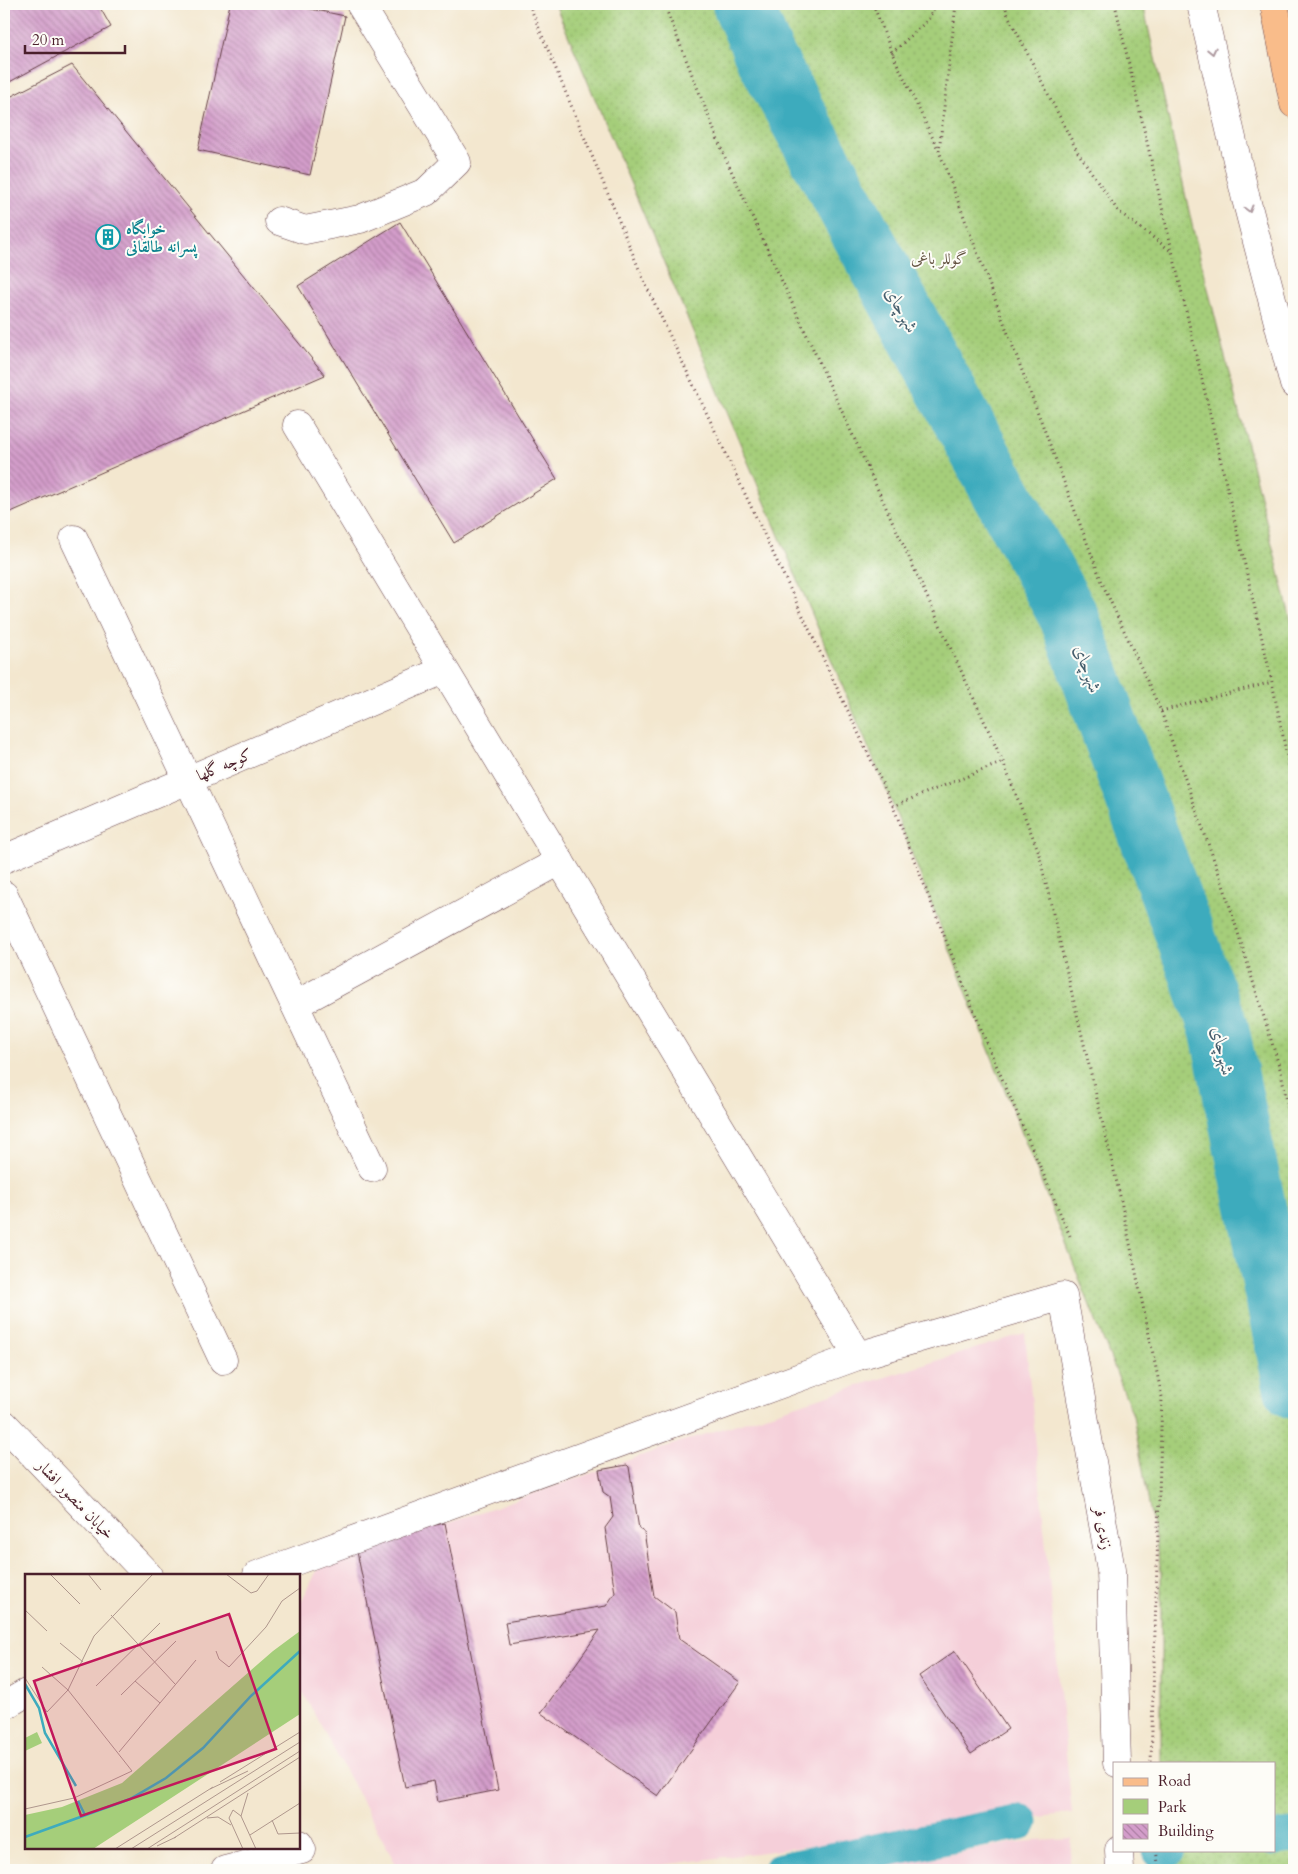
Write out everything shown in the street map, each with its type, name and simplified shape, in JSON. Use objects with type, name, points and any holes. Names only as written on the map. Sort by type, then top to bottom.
[{"type":"main road","points":[[1274,4],[1294,104]]},
{"type":"street","points":[[279,221],[305,230],[360,219],[426,192],[457,162],[360,4]]},
{"type":"street","points":[[1201,4],[1246,199],[1294,384]]},
{"type":"street","points":[[260,1574],[858,1356],[297,425]]},
{"type":"street","points":[[74,539],[372,1168]]},
{"type":"street","name":"کوچه گلها","points":[[4,859],[444,670]]},
{"type":"street","points":[[295,1005],[560,861]]},
{"type":"street","points":[[4,895],[223,1360]]},
{"type":"street","name":"زندی فر","points":[[858,1356],[1063,1296],[1111,1570],[1117,1762]]},
{"type":"street","name":"خیابان منصور افشار","points":[[4,1424],[147,1574]]},
{"type":"street","points":[[4,1706],[25,1694]]},
{"type":"street","points":[[225,1870],[293,1849]]},
{"type":"street","points":[[1119,1852],[1120,1870]]},
{"type":"path","points":[[528,4],[644,281],[893,806],[985,1038],[1070,1236]]},
{"type":"path","points":[[664,4],[724,155],[1002,762],[1038,850],[1120,1196],[1162,1397],[1151,1762]]},
{"type":"path","points":[[873,4],[892,53],[939,152],[1103,585],[1161,710],[1228,900],[1281,1072],[1294,1137]]},
{"type":"path","points":[[892,53],[928,20],[936,4]]},
{"type":"path","points":[[939,152],[956,4]]},
{"type":"path","points":[[1004,4],[1077,151],[1118,211],[1172,251]]},
{"type":"path","points":[[1115,4],[1272,682],[1294,792]]},
{"type":"path","points":[[1161,710],[1272,682]]},
{"type":"path","points":[[893,806],[1002,762]]},
{"type":"path","points":[[1156,1852],[1159,1870]]},
{"type":"shaded area","points":[[1025,1333],[1072,1813],[622,1870],[409,1870],[398,1868],[300,1687],[300,1604],[318,1569],[677,1443]]},
{"type":"shaded area","points":[[1072,1839],[1069,1870],[869,1870],[1016,1842]]},
{"type":"green space","name":"گوللر باغی","points":[[555,4],[1143,4],[1193,229],[1294,632],[1294,1870],[1162,1870],[1162,1852],[1276,1852],[1276,1762],[1161,1762],[1161,1571],[1133,1415],[893,806]]},
{"type":"building","points":[[4,4],[98,4],[111,27],[4,85]]},
{"type":"building","points":[[230,4],[287,4],[345,16],[310,175],[198,150]]},
{"type":"building","name":"خوابگاه پسرانه طالقانی","points":[[72,65],[325,375],[4,515],[4,100]]},
{"type":"building","points":[[400,222],[557,479],[454,543],[298,286]]},
{"type":"building","points":[[627,1465],[629,1467],[639,1529],[644,1532],[654,1596],[675,1612],[679,1639],[740,1682],[658,1796],[541,1713],[600,1630],[509,1645],[505,1622],[606,1606],[615,1593],[605,1528],[613,1517],[610,1497],[603,1492],[599,1470]]},
{"type":"building","points":[[445,1523],[498,1790],[438,1802],[434,1781],[405,1787],[355,1542]]},
{"type":"building","points":[[955,1651],[1008,1729],[971,1754],[919,1676]]},
{"type":"waterway","name":"شهرچای","points":[[742,4],[765,56],[1069,617],[1219,1028],[1294,1389]]},
{"type":"waterway","points":[[781,1870],[1021,1822]]},
{"type":"waterway","points":[[1276,1838],[1294,1836]]},
{"type":"place","name":"خوابگاه پسرانه طالقانی","points":[[108,237]]}]
